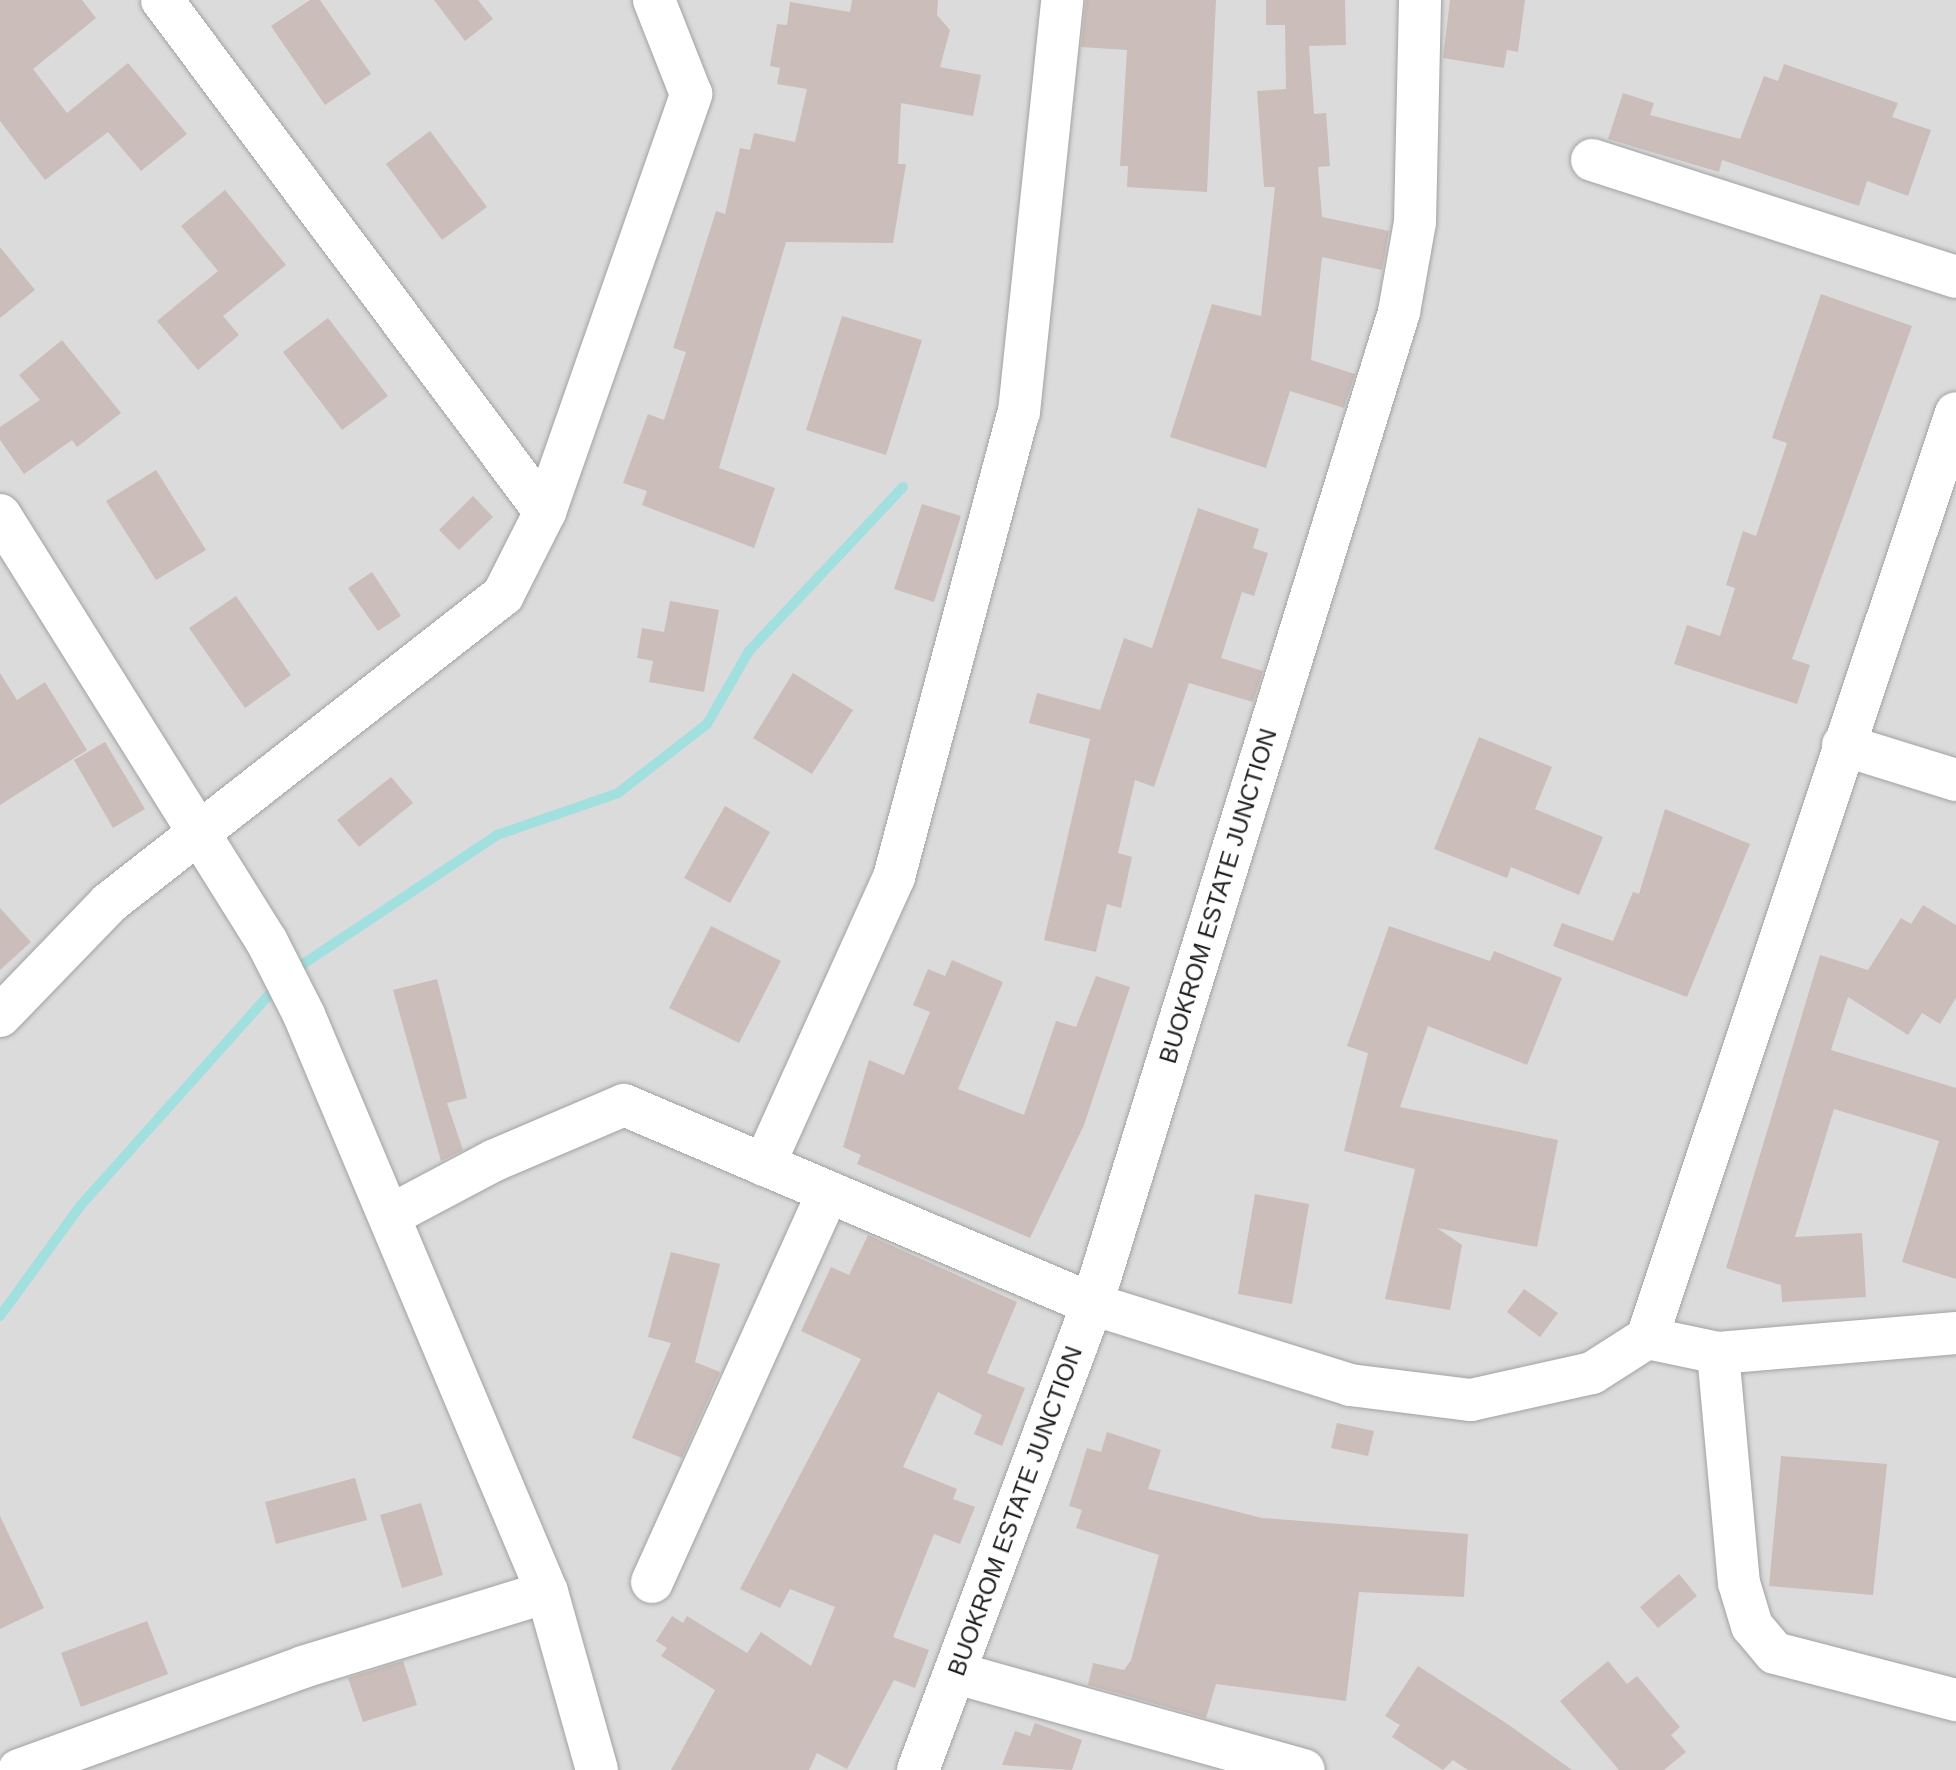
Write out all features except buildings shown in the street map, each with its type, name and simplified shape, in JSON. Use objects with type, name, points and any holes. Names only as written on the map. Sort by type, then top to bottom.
[{"type":"street","points":[[162,0],[545,512]]},
{"type":"street","points":[[0,1016],[109,903],[198,830],[503,595],[545,512],[691,94],[654,0]]},
{"type":"street","points":[[764,1165],[894,877],[1019,412],[1062,0]]},
{"type":"street","name":"BUOKROM ESTATE JUNCTION","points":[[918,1770],[1092,1304],[1399,312],[1415,222],[1420,0]]},
{"type":"street","points":[[1592,160],[1956,277]]},
{"type":"street","points":[[391,1215],[495,1160],[624,1105],[1092,1304],[1350,1385],[1471,1400],[1592,1373],[1647,1338],[1956,413]]},
{"type":"street","points":[[0,515],[267,942],[304,1015],[391,1215],[547,1592],[597,1770]]},
{"type":"street","points":[[1843,745],[1956,780]]},
{"type":"street","points":[[652,1582],[828,1192]]},
{"type":"street","points":[[1647,1338],[1718,1353],[1956,1333]]},
{"type":"street","points":[[1718,1353],[1739,1583],[1752,1626],[1775,1653],[1956,1700]]},
{"type":"street","points":[[19,1770],[303,1667],[547,1592]]},
{"type":"street","points":[[956,1673],[1304,1770]]},
{"type":"shaded area","points":[[0,0],[1956,0],[1956,1770],[0,1770]]},
{"type":"waterway","points":[[291,972],[497,835],[618,793],[707,724],[749,651],[903,487]]},
{"type":"waterway","points":[[0,1316],[81,1205],[277,986]]}]
